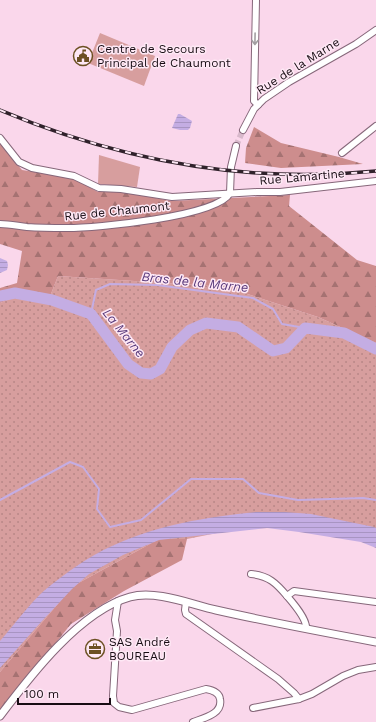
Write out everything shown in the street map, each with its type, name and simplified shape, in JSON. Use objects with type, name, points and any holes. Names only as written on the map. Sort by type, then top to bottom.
[{"type":"street","points":[[256,0],[254,101],[258,105]]},
{"type":"street","name":"Rue de la Marne","points":[[242,130],[258,105],[264,99],[289,82],[356,44],[376,30]]},
{"type":"street","points":[[342,153],[376,126]]},
{"type":"street","name":"Rue Lamartine","points":[[0,138],[15,157],[24,165],[32,168],[74,176],[99,188],[121,189],[172,197],[296,191],[376,181]]},
{"type":"street","points":[[230,194],[231,167],[236,146]]},
{"type":"street","name":"Rue de Chaumont","points":[[0,224],[28,227],[68,228],[153,220],[198,211],[225,200],[230,194]]},
{"type":"street","points":[[251,574],[263,576],[277,584],[304,620],[306,628]]},
{"type":"street","points":[[287,596],[294,591],[373,602]]},
{"type":"street","points":[[0,716],[41,666],[73,631],[105,607],[118,601],[142,595],[154,595],[376,642]]},
{"type":"street","points":[[118,601],[115,620],[117,632],[112,696],[114,703],[119,707],[132,710],[206,689],[214,691],[219,696],[221,701],[217,712],[193,722]]},
{"type":"street","points":[[186,602],[186,614],[278,679],[299,699]]},
{"type":"street","points":[[253,708],[299,699],[312,694],[343,676],[358,670],[376,667]]},
{"type":"shaded area","points":[[100,33],[155,56],[144,86],[88,63]]},
{"type":"shaded area","points":[[178,114],[192,121],[188,130],[172,128]]},
{"type":"shaded area","points":[[99,155],[140,167],[137,187],[98,184]]},
{"type":"shaded area","points":[[0,258],[7,261],[8,265],[7,270],[0,273]]},
{"type":"shaded area","points":[[58,276],[226,287],[318,317],[376,343],[376,538],[297,527],[237,529],[187,539],[159,539],[73,586],[0,672],[0,303],[15,297],[47,304]]},
{"type":"shaded area","points":[[256,512],[311,514],[374,527],[376,528],[376,548],[361,542],[267,528],[159,540],[123,555],[89,574],[72,589],[0,668],[0,641],[46,589],[86,560],[103,550],[129,539],[164,527],[219,516]]},
{"type":"green space","points":[[254,127],[281,143],[363,164],[281,168],[245,163],[246,148]]},
{"type":"green space","points":[[0,144],[22,170],[73,178],[98,192],[123,192],[172,201],[290,195],[289,206],[357,260],[376,266],[376,343],[318,317],[226,287],[58,276],[47,304],[15,297],[0,303],[0,288],[17,283],[22,251],[0,244]]},
{"type":"green space","points":[[159,539],[187,539],[182,560],[124,591],[71,624],[0,712],[0,672],[73,586]]},
{"type":"waterway","name":"Bras de la Marne","points":[[91,314],[96,290],[110,284],[157,285],[253,298],[273,309],[282,324],[305,328]]},
{"type":"waterway","name":"La Marne","points":[[0,296],[15,293],[52,300],[91,314],[128,364],[141,373],[151,374],[160,369],[172,347],[190,330],[206,323],[238,327],[273,351],[286,348],[305,328],[344,333],[376,349]]},
{"type":"waterway","name":"La Marne","points":[[0,500],[70,462],[83,467],[99,489],[97,509],[110,527],[141,520],[191,479],[243,479],[259,493],[298,500],[363,498],[376,500]]},
{"type":"tunnel","points":[[236,146],[243,130]]},
{"type":"railway","points":[[0,110],[45,128],[91,142],[137,155],[184,164],[232,171],[280,174],[328,174],[376,171]]},
{"type":"place","name":"Centre de Secours Principal de Chaumont","points":[[83,56]]},
{"type":"place","name":"SAS André BOUREAU","points":[[95,649]]}]
